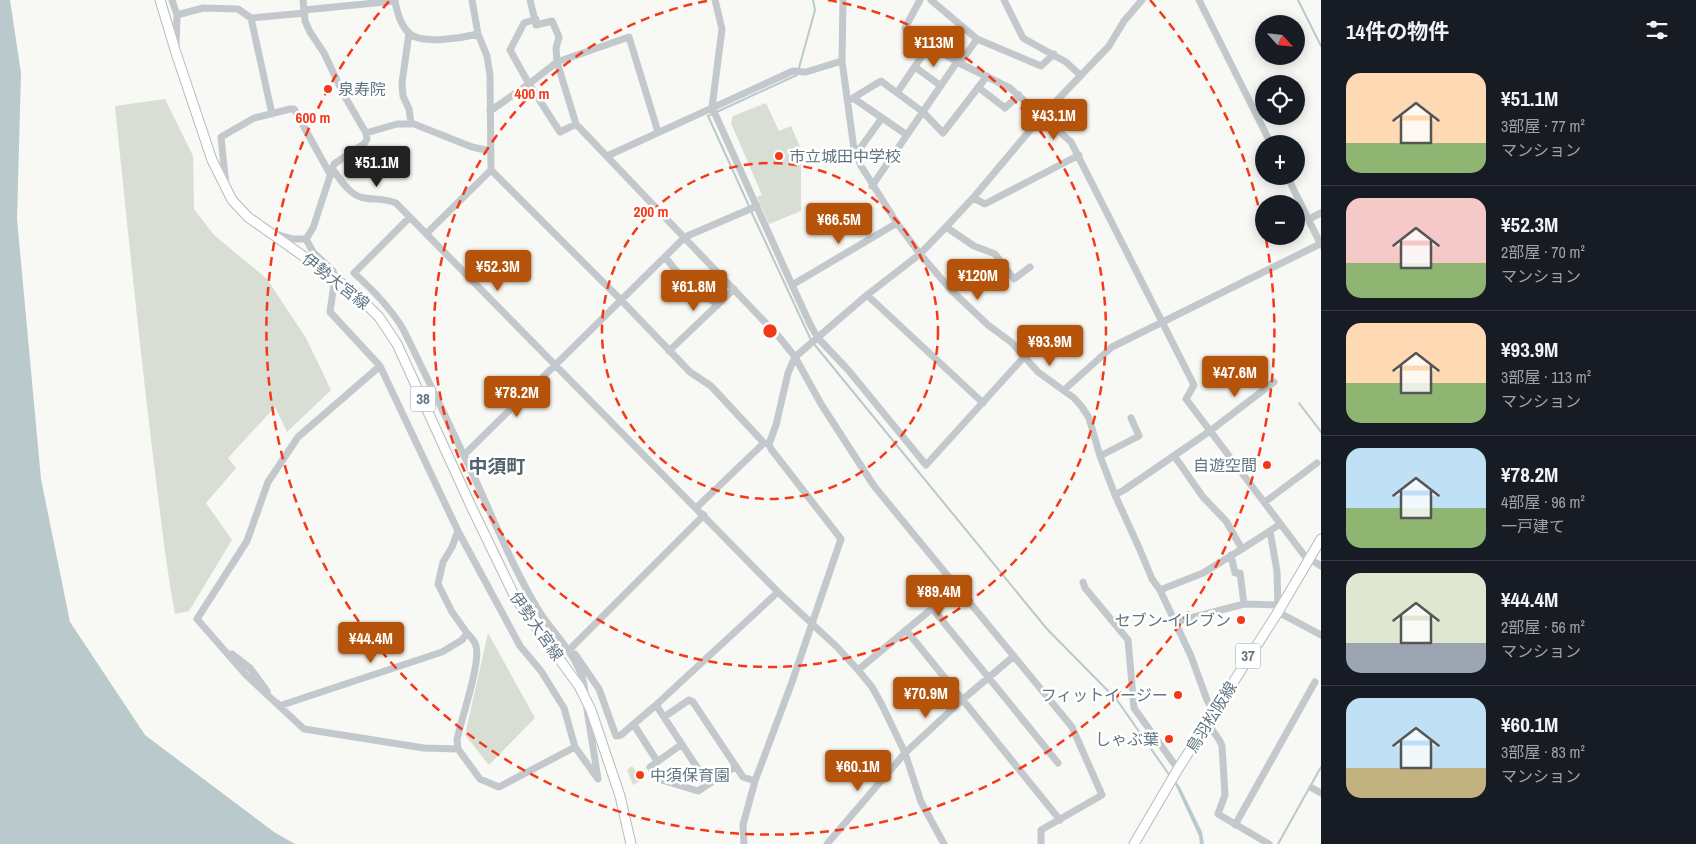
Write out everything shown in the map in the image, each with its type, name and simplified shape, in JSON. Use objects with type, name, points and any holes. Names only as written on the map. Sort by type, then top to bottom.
[{"type":"main road","name":"伊勢大宮線","points":[[160,0],[212,160],[232,200],[248,217],[335,277],[367,303],[379,317],[396,344],[514,595],[585,697],[620,796],[632,844]]},
{"type":"main road","name":"鳥羽松阪線","points":[[1134,844],[1321,539]]},
{"type":"street","points":[[172,0],[177,16],[176,53]]},
{"type":"street","points":[[303,0],[305,21],[310,32],[324,53],[344,95],[366,133],[367,139],[364,144],[334,164],[313,228],[306,240]]},
{"type":"street","points":[[177,16],[203,8],[238,9],[251,18],[396,0],[399,17],[408,33],[417,38],[453,38],[478,34]]},
{"type":"street","points":[[472,0],[478,34],[487,56],[490,75],[491,170],[690,372],[711,386],[767,443],[842,539],[755,782],[743,825],[744,844]]},
{"type":"street","points":[[530,0],[536,25],[552,21],[559,37],[556,48],[558,62],[576,124],[780,338],[795,358],[821,404],[874,486],[1072,728],[1102,794],[1041,830],[1041,844]]},
{"type":"street","points":[[715,0],[722,28],[713,111],[752,208],[792,286],[816,339],[849,371],[926,465],[1024,357]]},
{"type":"street","points":[[843,0],[842,61],[851,100],[854,149],[872,186],[920,254],[951,290],[988,325],[1011,342],[1038,372],[1064,390],[1082,406],[1089,418],[1100,456],[1115,495],[1152,579],[1160,590],[1191,656],[1211,709],[1214,712]]},
{"type":"street","points":[[920,0],[905,28],[959,63],[1010,88],[1067,137],[1079,155],[1110,222],[1194,385],[1186,399],[1304,555],[1321,566]]},
{"type":"street","points":[[931,0],[977,39],[1041,66],[1054,54]]},
{"type":"street","points":[[1004,0],[1023,38],[1054,54],[1066,62],[1080,76]]},
{"type":"street","points":[[696,508],[767,443],[776,425],[788,373],[795,358],[867,295],[920,254],[972,198],[1042,116],[1109,46],[1124,20],[1142,0]]},
{"type":"street","points":[[1199,0],[1266,135]]},
{"type":"street","points":[[251,18],[272,114]]},
{"type":"street","points":[[536,19],[524,23],[510,50],[560,132],[576,124]]},
{"type":"street","points":[[408,33],[402,83],[403,96],[409,109],[411,124]]},
{"type":"street","points":[[490,111],[558,62],[629,37],[658,132]]},
{"type":"street","points":[[872,186],[941,86],[977,39]]},
{"type":"street","points":[[897,93],[930,44]]},
{"type":"street","points":[[607,156],[658,132],[713,111],[799,72],[806,72],[842,61]]},
{"type":"street","points":[[914,67],[941,86]]},
{"type":"street","points":[[851,100],[881,81],[923,112],[943,133],[987,76]]},
{"type":"street","points":[[978,87],[1005,108],[1019,96]]},
{"type":"street","points":[[851,100],[907,135]]},
{"type":"street","points":[[226,191],[221,137],[254,118],[294,109],[331,171],[353,194],[362,198],[390,200],[396,203],[778,592],[812,623],[858,670],[872,687],[882,704],[905,753],[921,802],[944,844]]},
{"type":"street","points":[[856,154],[882,118]]},
{"type":"street","points":[[366,133],[397,124],[411,124],[472,147],[491,151]]},
{"type":"street","points":[[972,198],[985,204],[1079,155]]},
{"type":"street","points":[[426,234],[491,170]]},
{"type":"street","points":[[1064,390],[1112,347],[1321,245],[1292,185]]},
{"type":"street","points":[[464,455],[685,238],[752,208]]},
{"type":"street","points":[[1309,219],[1321,213]]},
{"type":"street","points":[[410,217],[354,272],[383,300],[403,329],[464,455],[513,563],[540,612],[599,689],[616,736],[634,725],[778,592]]},
{"type":"street","points":[[792,286],[897,223]]},
{"type":"street","points":[[946,227],[974,246],[995,254],[1014,279],[1030,267]]},
{"type":"street","points":[[271,233],[281,234],[293,239],[306,240]]},
{"type":"street","points":[[306,240],[313,252],[333,271],[335,277],[330,312],[380,366],[458,531],[520,646],[542,671],[564,708],[575,747],[598,779],[585,687],[570,649]]},
{"type":"street","points":[[665,257],[682,278],[718,305]]},
{"type":"street","points":[[669,350],[734,289]]},
{"type":"street","points":[[867,295],[983,403]]},
{"type":"street","points":[[380,366],[298,437],[268,482],[247,541],[197,619],[219,645],[250,668],[279,706],[304,729],[424,748],[458,749]]},
{"type":"street","points":[[1115,495],[1175,457],[1274,382]]},
{"type":"street","points":[[1100,456],[1139,436],[1131,418]]},
{"type":"street","points":[[1175,457],[1203,497],[1226,521],[1242,549]]},
{"type":"street","points":[[1264,502],[1317,463]]},
{"type":"street","points":[[570,649],[704,516]]},
{"type":"street","points":[[1160,590],[1203,573],[1280,524]]},
{"type":"street","points":[[458,531],[452,547],[443,562],[438,584],[452,612],[475,642],[477,649],[474,674],[458,733],[458,749],[480,779],[499,787],[575,747]]},
{"type":"street","points":[[1270,531],[1277,571],[1278,608]]},
{"type":"street","points":[[1231,555],[1235,573],[1240,573],[1244,604]]},
{"type":"street","points":[[1083,582],[1085,588],[1128,640],[1134,708],[1177,771]]},
{"type":"street","points":[[858,670],[958,587]]},
{"type":"street","points":[[1175,622],[1244,604],[1278,608],[1321,634]]},
{"type":"street","points":[[932,608],[1058,763]]},
{"type":"street","points":[[906,630],[1060,820]]},
{"type":"street","points":[[279,706],[442,652],[462,640],[467,633]]},
{"type":"street","points":[[827,844],[905,753],[962,700],[1014,656]]},
{"type":"street","points":[[1235,825],[1315,682]]},
{"type":"street","points":[[664,717],[689,700],[693,702],[743,777],[755,782]]},
{"type":"street","points":[[656,705],[708,784]]},
{"type":"street","points":[[1208,721],[1211,731],[1220,740],[1222,746],[1225,795],[1218,814],[1269,844]]},
{"type":"street","points":[[634,725],[657,761]]},
{"type":"street","points":[[682,744],[650,766],[658,779],[698,791],[736,766]]},
{"type":"street","points":[[1312,788],[1321,793]]},
{"type":"shaded area","points":[[0,0],[10,0],[21,73],[17,219],[41,479],[70,622],[145,735],[274,832],[295,844],[0,844]]},
{"type":"shaded area","points":[[165,99],[193,156],[194,209],[214,235],[267,279],[306,338],[331,390],[287,432],[275,407],[228,458],[236,468],[206,503],[232,540],[189,611],[175,614],[165,555],[148,412],[115,106]]},
{"type":"shaded area","points":[[766,103],[779,131],[791,126],[801,149],[801,211],[769,224],[757,197],[762,195],[731,123],[733,116]]},
{"type":"shaded area","points":[[488,633],[535,718],[489,765],[465,735]]},
{"type":"shaded area","points":[[632,766],[642,780],[633,785],[627,770]]},
{"type":"shaded area","points":[[1176,782],[1202,832],[1204,844],[1200,844],[1199,836],[1175,784]]},
{"type":"waterway","points":[[749,206],[708,116],[797,75],[815,10],[813,0]]},
{"type":"waterway","points":[[1298,0],[1321,46]]},
{"type":"waterway","points":[[751,211],[811,340]]},
{"type":"waterway","points":[[814,344],[1047,629],[1117,700],[1170,776]]},
{"type":"waterway","points":[[1299,403],[1321,432]]},
{"type":"waterway","points":[[1278,844],[1321,767]]},
{"type":"place","name":"泉寿院","points":[[328,89]]},
{"type":"place","name":"市立城田中学校","points":[[779,156]]},
{"type":"place","name":"自遊空間","points":[[1267,465]]},
{"type":"place","name":"セブン-イレブン","points":[[1241,620]]},
{"type":"place","name":"フィットイージー","points":[[1178,695]]},
{"type":"place","name":"しゃぶ葉","points":[[1169,739]]},
{"type":"place","name":"中須保育園","points":[[640,775]]},
{"type":"district","name":"中須町","points":[[497,466]]}]
